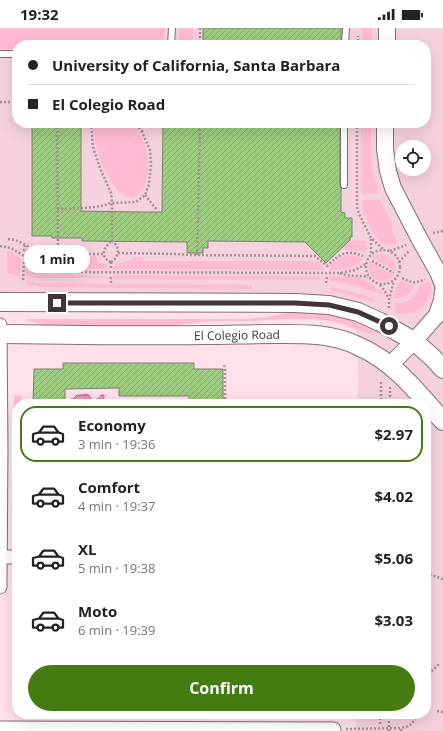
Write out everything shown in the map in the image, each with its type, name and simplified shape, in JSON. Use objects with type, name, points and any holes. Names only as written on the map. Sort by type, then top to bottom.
[{"type":"main road","points":[[0,302],[295,303],[329,305],[358,312],[389,326],[414,341],[443,369]]},
{"type":"main road","name":"El Colegio Road","points":[[0,334],[312,334],[336,338],[358,346],[378,356],[385,370],[407,380],[424,399]]},
{"type":"main road","name":"El Colegio Road","points":[[431,407],[443,421]]},
{"type":"street","points":[[387,28],[387,40]]},
{"type":"street","points":[[385,128],[385,149],[388,171],[393,188],[438,272],[443,285]]},
{"type":"street","points":[[385,370],[437,315],[442,300],[443,291]]},
{"type":"street","points":[[0,325],[0,587]]},
{"type":"street","points":[[0,557],[12,557]]},
{"type":"street","points":[[0,728],[334,729]]},
{"type":"lane","points":[[171,40],[172,28]]},
{"type":"lane","points":[[345,40],[346,28]]},
{"type":"lane","points":[[0,54],[12,54]]},
{"type":"lane","points":[[344,128],[344,185]]},
{"type":"path","points":[[200,28],[200,40]]},
{"type":"path","points":[[0,102],[12,102]]},
{"type":"path","points":[[57,128],[58,254]]},
{"type":"path","points":[[91,128],[93,147],[111,193],[112,241],[118,247],[116,258],[111,262]]},
{"type":"path","points":[[57,209],[101,207],[112,203],[136,202],[145,195],[149,184],[151,165],[150,150],[139,128]]},
{"type":"path","points":[[142,128],[142,132]]},
{"type":"path","points":[[197,255],[200,128]]},
{"type":"path","points":[[357,128],[357,207],[371,238],[384,250]]},
{"type":"path","points":[[145,195],[157,210]]},
{"type":"path","points":[[429,234],[443,231]]},
{"type":"path","points":[[371,238],[371,255]]},
{"type":"path","points":[[8,239],[14,239],[36,251],[43,253],[104,254]]},
{"type":"path","points":[[111,262],[105,258],[104,254],[106,244],[112,241]]},
{"type":"path","points":[[24,251],[25,244]]},
{"type":"path","points":[[389,251],[410,244]]},
{"type":"path","points":[[0,246],[11,248],[37,266],[56,272],[340,273],[355,270],[366,264]]},
{"type":"path","points":[[400,262],[412,248]]},
{"type":"path","points":[[389,311],[389,300],[394,281],[400,271],[400,262],[397,257],[389,251],[384,250],[375,252],[368,258],[366,273],[371,281],[380,285],[385,285],[394,281]]},
{"type":"path","points":[[118,253],[315,256],[327,267],[337,256],[346,253],[355,253],[363,256]]},
{"type":"path","points":[[372,260],[394,273]]},
{"type":"path","points":[[23,280],[24,261]]},
{"type":"path","points":[[111,262],[111,269]]},
{"type":"path","points":[[340,273],[345,275],[359,275],[368,277]]},
{"type":"path","points":[[111,277],[111,283]]},
{"type":"path","points":[[326,283],[327,277]]},
{"type":"path","points":[[402,278],[415,283],[429,277]]},
{"type":"path","points":[[380,285],[389,300]]},
{"type":"path","points":[[224,365],[225,399]]},
{"type":"path","points":[[382,399],[385,370]]},
{"type":"path","points":[[390,384],[390,399]]},
{"type":"path","points":[[431,575],[443,579]]},
{"type":"path","points":[[431,673],[440,663]]},
{"type":"path","points":[[436,711],[443,712]]},
{"type":"path","points":[[380,719],[380,724]]},
{"type":"path","points":[[389,730],[390,719]]},
{"type":"path","points":[[334,729],[401,730],[412,724],[414,719]]},
{"type":"shaded area","points":[[0,28],[443,28],[443,731],[356,731],[356,719],[431,719],[431,399],[358,399],[355,302],[331,296],[306,294],[0,297]]},
{"type":"shaded area","points":[[0,28],[165,28],[162,40],[12,40],[12,49],[0,49]]},
{"type":"shaded area","points":[[179,28],[193,28],[193,40],[179,40]]},
{"type":"shaded area","points":[[362,28],[372,28],[372,40],[362,40]]},
{"type":"shaded area","points":[[94,128],[135,128],[145,145],[148,157],[146,182],[138,195],[129,198],[123,195],[111,182],[103,166],[95,141]]},
{"type":"shaded area","points":[[361,128],[371,128],[372,166],[379,194],[361,194]]},
{"type":"shaded area","points":[[362,200],[380,200],[392,224],[392,233],[398,243],[386,245],[377,238],[365,216],[362,208]]},
{"type":"shaded area","points":[[344,240],[366,241],[367,248],[365,253],[356,250],[347,250],[344,248]]},
{"type":"shaded area","points":[[26,248],[39,254],[56,256],[56,260],[87,259],[87,256],[96,256],[98,262],[107,264],[107,269],[50,268],[39,263],[26,253]]},
{"type":"shaded area","points":[[7,251],[20,258],[20,276],[7,273]]},
{"type":"shaded area","points":[[379,254],[392,258],[395,264],[395,271],[372,258]]},
{"type":"shaded area","points":[[347,255],[356,255],[363,259],[348,269],[330,270],[330,266],[339,258]]},
{"type":"shaded area","points":[[133,257],[143,257],[143,261],[318,261],[323,266],[323,270],[114,269],[114,265],[131,260]]},
{"type":"shaded area","points":[[369,261],[393,275],[384,281],[375,279],[368,267]]},
{"type":"shaded area","points":[[26,263],[37,271],[52,275],[105,276],[105,278],[37,278],[26,276]]},
{"type":"shaded area","points":[[114,275],[321,276],[321,280],[114,279]]},
{"type":"shaded area","points":[[330,276],[358,277],[381,291],[384,295],[351,285],[330,281]]},
{"type":"shaded area","points":[[401,280],[414,285],[413,288],[409,294],[394,298],[394,293]]},
{"type":"shaded area","points":[[26,282],[252,285],[252,289],[39,287],[38,285],[32,285],[31,287]]},
{"type":"shaded area","points":[[426,282],[431,282],[431,292],[427,301],[422,307],[408,314],[394,312],[395,303],[405,302],[411,299],[420,285]]},
{"type":"shaded area","points":[[331,287],[375,299],[373,302],[330,290]]},
{"type":"shaded area","points":[[312,312],[328,314],[351,320],[374,329],[375,333],[373,335],[342,324],[312,319],[211,321],[164,327],[59,327],[26,320],[247,319],[268,317],[285,313]]},
{"type":"shaded area","points":[[14,395],[21,396],[21,399],[14,399]]},
{"type":"shaded area","points":[[77,395],[89,395],[92,399],[73,399]]},
{"type":"shaded area","points":[[101,395],[104,395],[104,398],[96,399]]},
{"type":"building","points":[[203,28],[341,28],[341,40],[203,40]]},
{"type":"building","points":[[32,128],[81,128],[81,211],[162,212],[163,128],[340,128],[341,212],[345,213],[345,218],[352,218],[352,237],[350,237],[350,240],[326,263],[305,242],[208,241],[208,248],[203,248],[203,253],[187,253],[187,242],[82,241],[82,238],[32,236]]},
{"type":"building","points":[[63,363],[194,363],[194,369],[223,369],[223,399],[189,399],[189,396],[119,396],[119,388],[65,389],[65,399],[33,399],[34,369],[63,369]]},
{"type":"route","points":[[57,303],[295,303],[329,305],[358,312],[389,326]]}]
